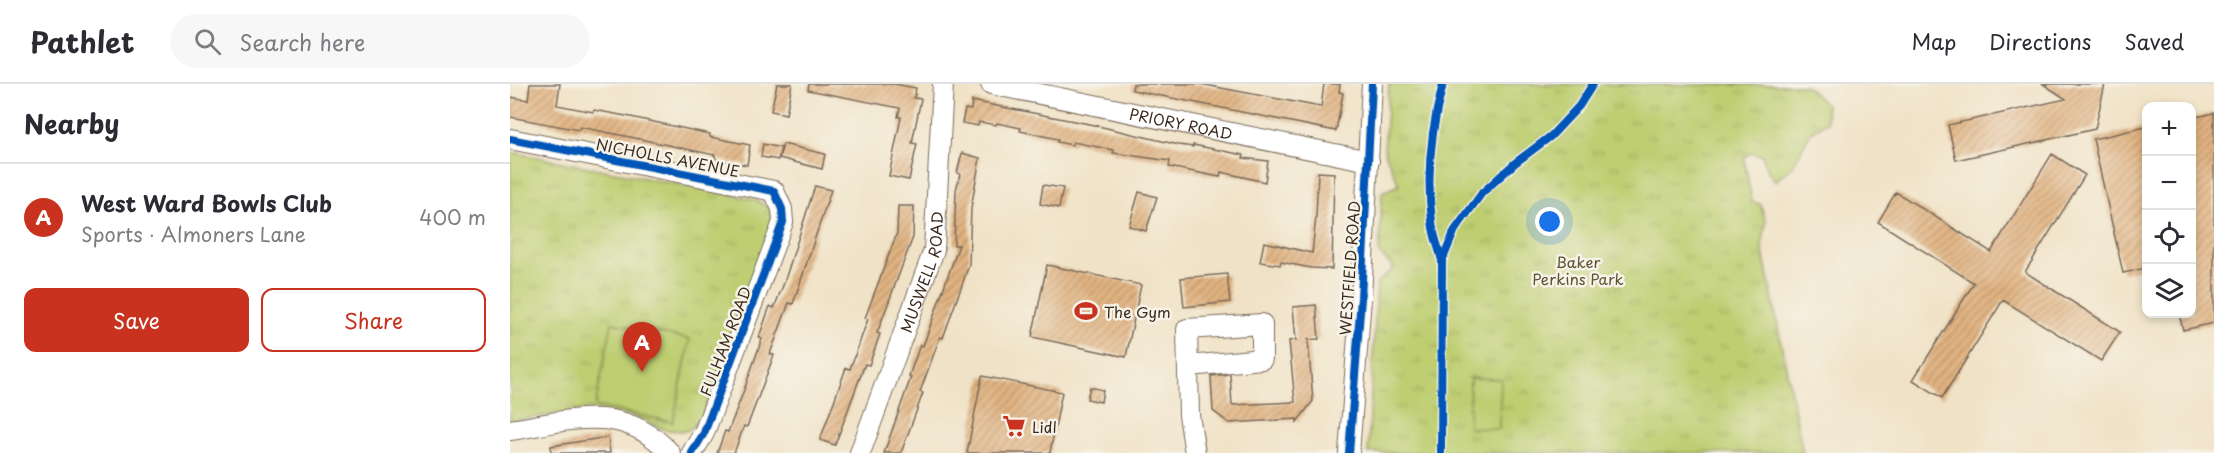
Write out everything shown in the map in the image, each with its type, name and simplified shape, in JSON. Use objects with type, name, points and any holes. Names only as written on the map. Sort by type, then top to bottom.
[{"type":"street","name":"MUSWELL ROAD","points":[[860,453],[934,249],[943,84]]},
{"type":"street","name":"PRIORY ROAD","points":[[991,84],[1369,161]]},
{"type":"street","name":"WESTFIELD ROAD","points":[[1348,453],[1369,161],[1372,84]]},
{"type":"street","name":"NICHOLLS AVENUE","points":[[510,140],[774,191],[782,209],[783,222],[779,236]]},
{"type":"street","name":"FULHAM ROAD","points":[[692,453],[704,433],[779,236]]},
{"type":"street","points":[[1188,366],[1189,416],[1195,453]]},
{"type":"street","points":[[510,430],[594,417],[628,422],[670,453]]},
{"type":"green space","name":"Baker Perkins Park","points":[[1389,84],[1805,85],[1826,105],[1827,122],[1810,133],[1793,166],[1775,181],[1762,155],[1750,153],[1744,158],[1752,202],[1760,204],[1766,221],[1762,247],[1803,453],[1368,453],[1377,283],[1394,268],[1379,253],[1382,192],[1399,185],[1384,150]]},
{"type":"green space","points":[[510,152],[754,199],[772,209],[772,230],[700,421],[687,431],[665,430],[632,416],[589,409],[510,421]]},
{"type":"green space","points":[[612,323],[690,339],[673,422],[595,406]]},
{"type":"green space","points":[[1470,378],[1501,379],[1499,429],[1469,428]]},
{"type":"building","points":[[530,84],[560,84],[557,105],[626,116],[750,145],[747,165],[715,159],[715,155],[630,137],[510,117],[510,97],[528,100]]},
{"type":"building","points":[[777,84],[792,84],[786,114],[771,111]]},
{"type":"building","points":[[809,84],[895,84],[916,88],[914,98],[921,99],[912,143],[917,144],[909,180],[889,176],[901,117],[898,117],[900,108],[808,90]]},
{"type":"building","points":[[1133,84],[1200,84],[1321,107],[1324,84],[1340,84],[1339,92],[1343,93],[1336,131],[1132,90]]},
{"type":"building","points":[[2043,84],[2105,84],[2095,129],[1956,160],[1948,125],[2066,99]]},
{"type":"building","points":[[972,101],[1094,125],[1179,145],[1193,147],[1193,145],[1244,155],[1243,158],[1268,161],[1265,182],[1221,172],[1220,177],[1169,167],[1170,161],[1113,153],[1114,150],[1073,142],[1072,145],[1057,142],[1058,139],[1020,131],[1021,128],[997,123],[996,125],[979,122],[978,126],[962,123],[965,109],[971,110]]},
{"type":"building","points":[[2214,113],[2214,323],[2183,330],[2180,318],[2196,318],[2196,117]]},
{"type":"building","points":[[2142,128],[2142,269],[2123,273],[2093,139]]},
{"type":"building","points":[[763,144],[781,148],[778,160],[761,157]]},
{"type":"building","points":[[783,144],[825,154],[822,169],[779,158]]},
{"type":"building","points":[[962,153],[980,158],[971,208],[969,265],[943,338],[940,337],[920,392],[923,393],[901,453],[884,453],[920,345],[923,346],[959,245],[954,245],[956,190],[960,174],[957,173]]},
{"type":"building","points":[[2052,154],[2085,175],[2025,272],[2120,332],[2101,361],[2003,300],[1942,398],[1913,380],[1974,283],[1878,222],[1896,192],[1991,252]]},
{"type":"building","points":[[1318,172],[1334,173],[1332,269],[1311,268],[1281,262],[1280,265],[1260,262],[1264,242],[1312,253]]},
{"type":"building","points":[[1043,185],[1063,188],[1059,208],[1040,204]]},
{"type":"building","points":[[815,186],[831,190],[793,304],[789,303],[770,354],[774,355],[747,427],[744,426],[734,453],[717,453],[725,431],[728,432],[744,390],[762,339],[759,337],[770,306],[774,308],[784,283]]},
{"type":"building","points":[[1139,192],[1157,197],[1146,231],[1129,226]]},
{"type":"building","points":[[898,206],[914,206],[913,237],[877,333],[880,334],[869,365],[865,364],[835,445],[820,440],[846,368],[850,369],[868,319],[865,318],[897,233]]},
{"type":"building","name":"The Gym","points":[[1047,265],[1141,285],[1126,357],[1032,337]]},
{"type":"building","points":[[1227,274],[1230,302],[1184,307],[1181,278]]},
{"type":"building","points":[[1316,305],[1319,339],[1308,340],[1313,401],[1297,422],[1297,419],[1229,423],[1213,411],[1211,376],[1230,374],[1232,405],[1295,402],[1289,341],[1296,340],[1293,307]]},
{"type":"building","name":"Lidl","points":[[982,376],[1062,392],[1050,453],[967,453]]},
{"type":"building","points":[[1090,387],[1103,390],[1101,402],[1087,399]]},
{"type":"building","points":[[608,437],[610,453],[551,453],[551,446]]},
{"type":"cycle path","points":[[1349,453],[1361,298],[1372,84]]},
{"type":"cycle path","points":[[1442,261],[1430,204],[1430,169],[1435,118],[1443,84]]},
{"type":"cycle path","points":[[1441,453],[1442,261],[1455,230],[1482,193],[1515,163],[1551,136],[1579,106],[1593,84]]},
{"type":"cycle path","points":[[510,139],[774,191],[782,209],[783,222],[704,433],[692,453]]},
{"type":"place","name":"The Gym","points":[[1086,311]]},
{"type":"place","name":"West Ward Bowls Club","points":[[642,372]]},
{"type":"place","name":"Lidl","points":[[1014,426]]}]
